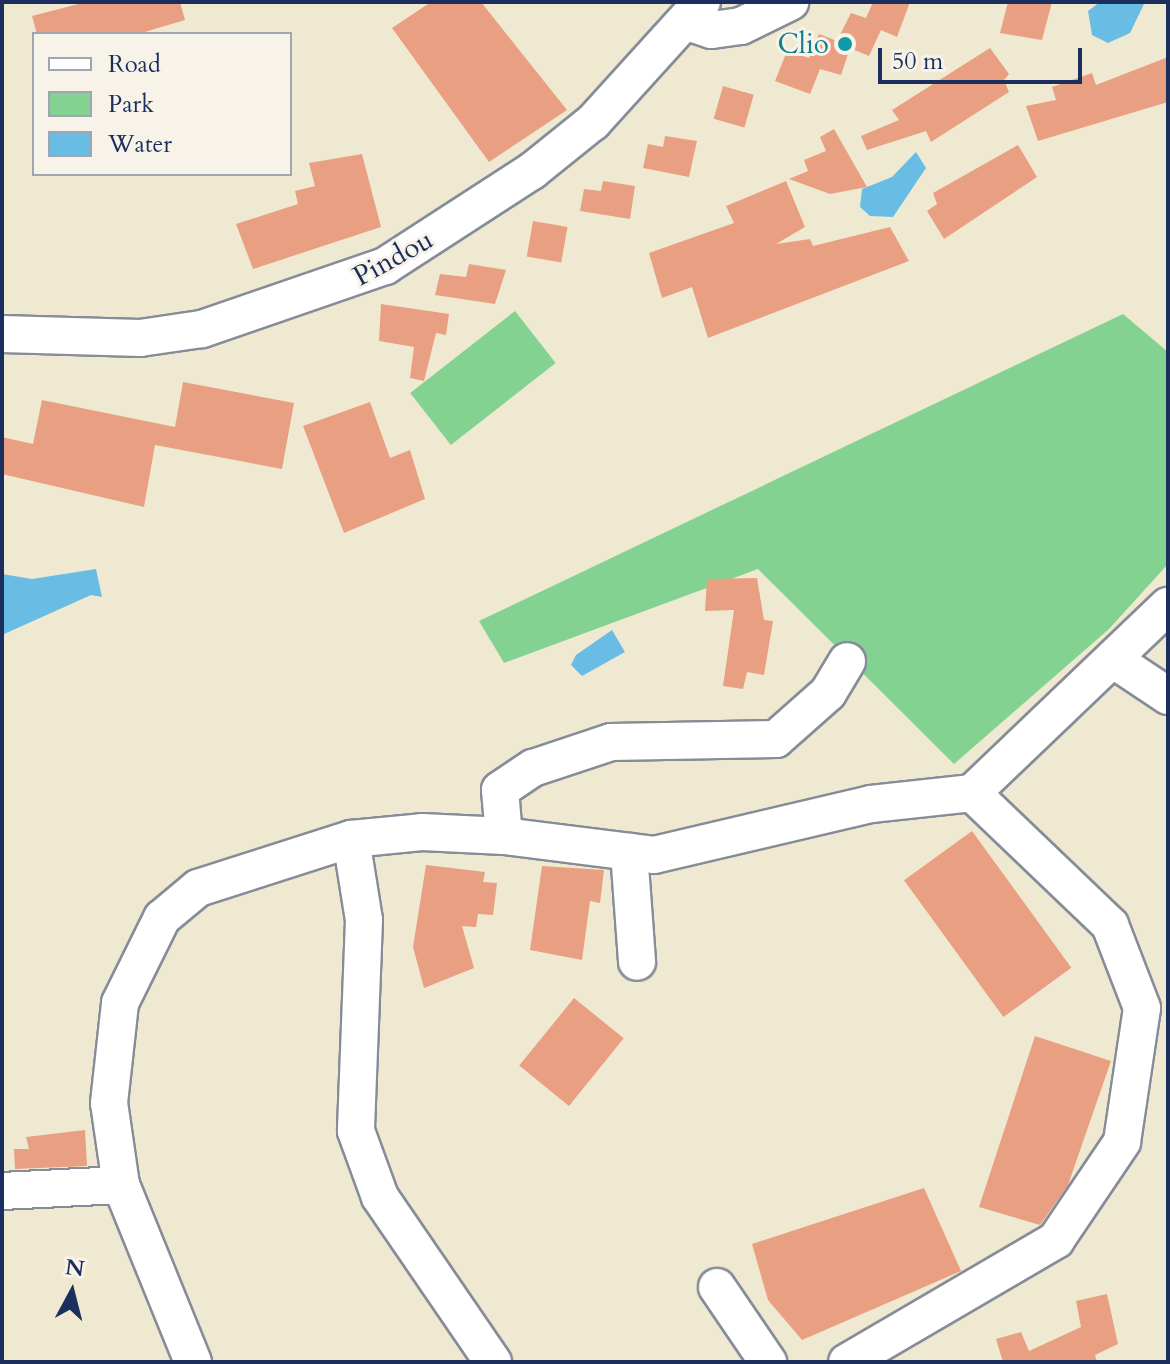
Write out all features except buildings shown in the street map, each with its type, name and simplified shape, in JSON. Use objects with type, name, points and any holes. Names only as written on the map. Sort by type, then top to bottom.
[{"type":"street","points":[[694,12],[712,30],[741,26],[790,2]]},
{"type":"street","name":"Pindou","points":[[2,334],[172,335],[343,285],[430,239],[532,171],[593,122],[694,12]]},
{"type":"street","points":[[193,1362],[121,1185],[110,1057],[120,1003],[162,918],[198,888],[351,839],[422,832],[504,836],[654,855],[871,804],[972,793],[1168,606]]},
{"type":"street","points":[[1114,660],[1168,696]]},
{"type":"street","points":[[504,836],[500,790],[533,768],[611,742],[776,739],[828,693],[847,661]]},
{"type":"street","points":[[847,1362],[1056,1240],[1122,1142],[1142,1008],[1110,925],[972,793]]},
{"type":"street","points":[[351,839],[364,920],[356,1131],[380,1197],[493,1362]]},
{"type":"street","points":[[629,852],[637,962]]},
{"type":"street","points":[[2,1191],[121,1185]]},
{"type":"street","points":[[717,1287],[768,1362]]},
{"type":"green space","points":[[515,311],[556,363],[451,445],[410,393]]},
{"type":"green space","points":[[1123,314],[1168,352],[1168,564],[1109,629],[954,764],[758,569],[504,663],[479,621]]},
{"type":"water","points":[[1100,2],[1145,2],[1130,33],[1108,43],[1092,35],[1088,11]]},
{"type":"water","points":[[916,152],[926,168],[893,217],[870,216],[860,207],[862,189],[892,177]]},
{"type":"water","points":[[96,569],[102,597],[91,595],[2,635],[2,574],[32,579]]},
{"type":"water","points":[[612,630],[625,652],[582,676],[571,665],[576,655]]},
{"type":"place","name":"Clio","points":[[845,44]]}]
